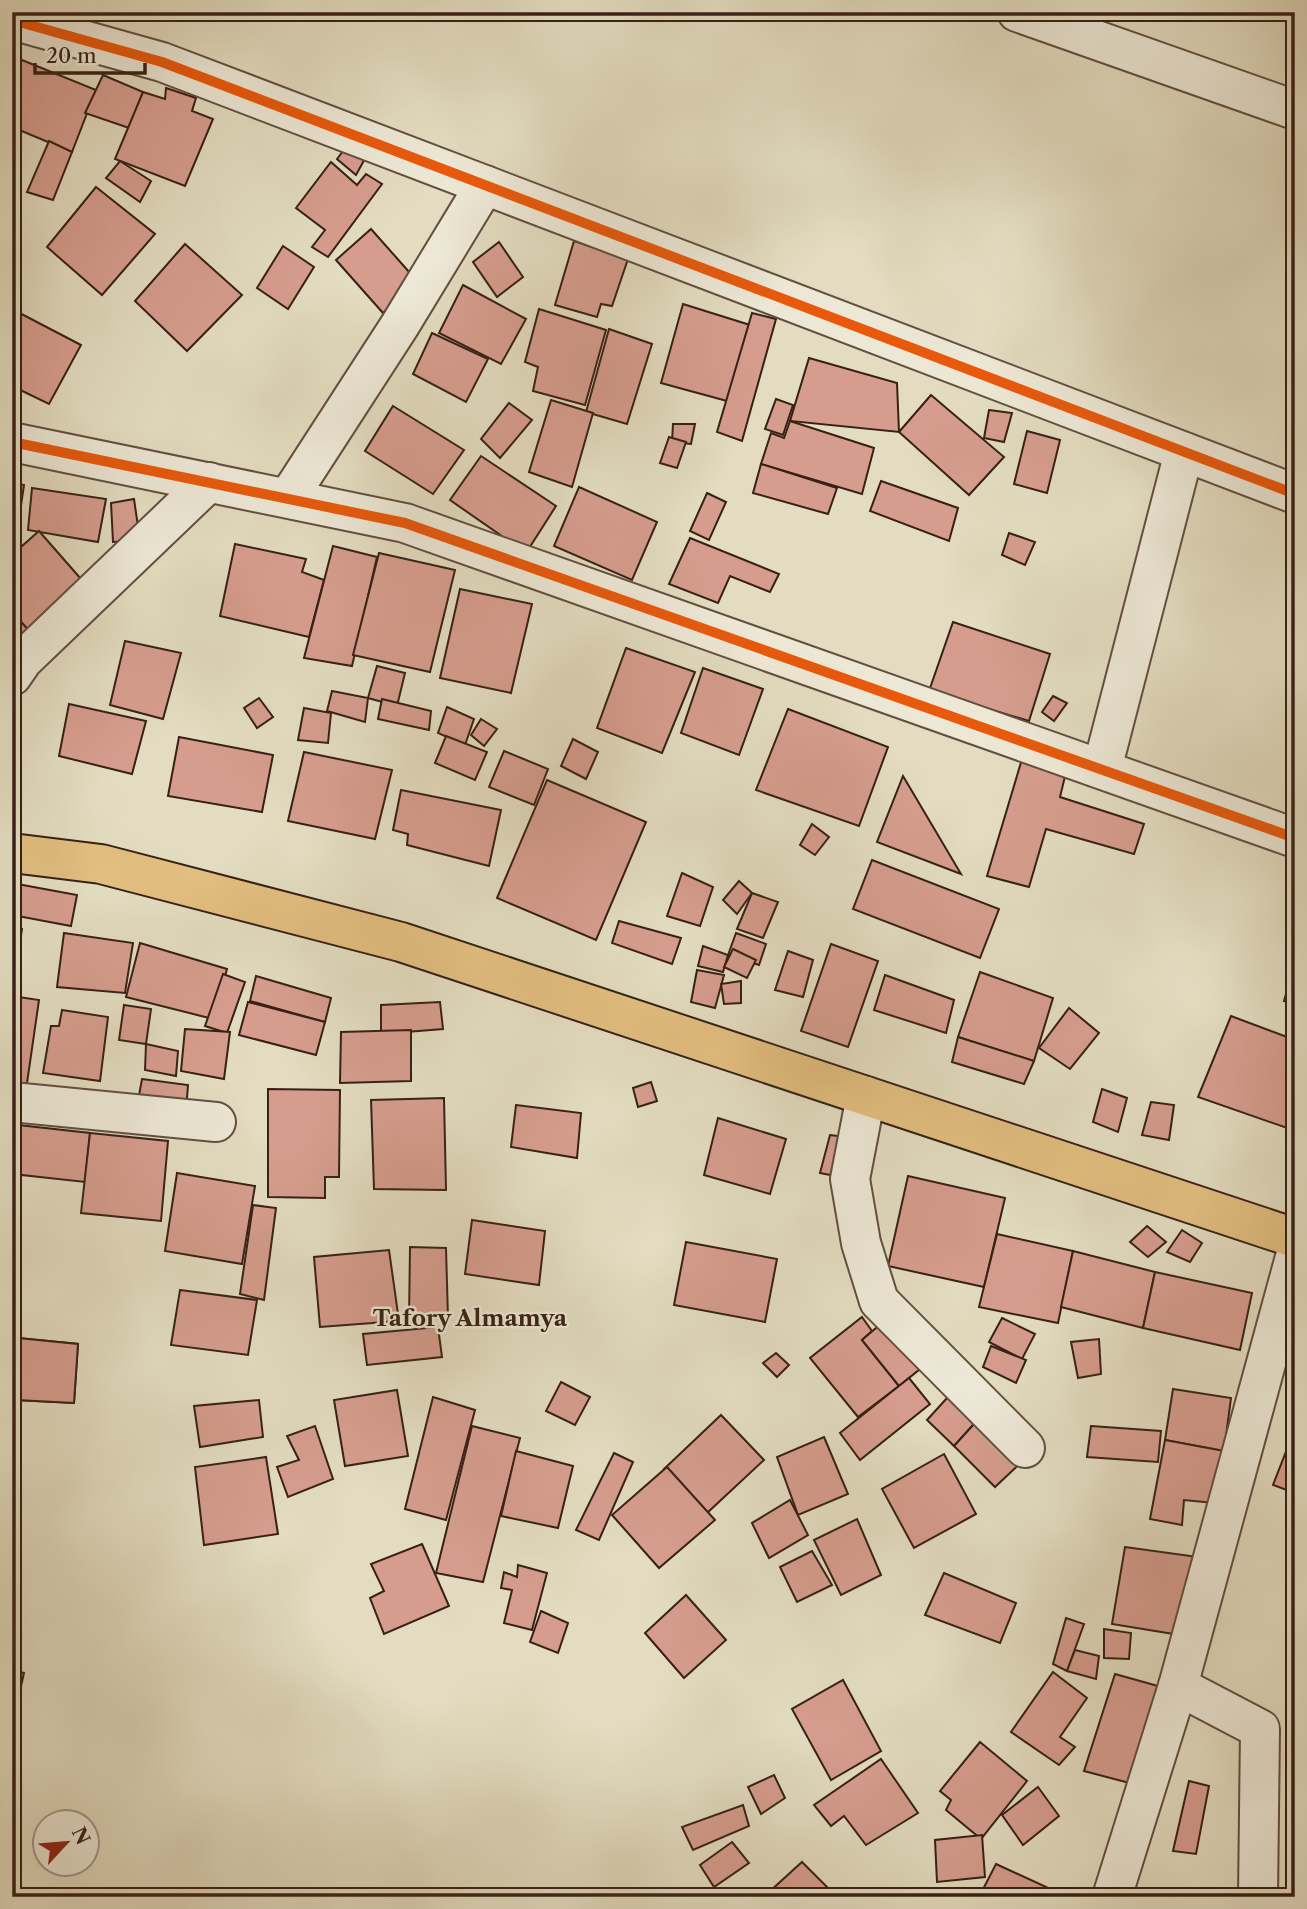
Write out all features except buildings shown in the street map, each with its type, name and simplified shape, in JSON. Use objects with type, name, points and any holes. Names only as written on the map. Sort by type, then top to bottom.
[{"type":"main road","points":[[12,853],[101,863],[401,942],[1295,1237]]},
{"type":"street","points":[[1017,12],[1295,110]]},
{"type":"street","points":[[12,20],[162,62],[1295,494]]},
{"type":"street","points":[[288,498],[400,326],[485,186]]},
{"type":"street","points":[[12,442],[405,523],[1295,838]]},
{"type":"street","points":[[1102,769],[1184,452]]},
{"type":"street","points":[[12,676],[23,660],[209,482]]},
{"type":"street","points":[[866,1096],[850,1179],[861,1243],[879,1301],[1025,1448]]},
{"type":"street","points":[[12,1102],[216,1122]]},
{"type":"street","points":[[1112,1897],[1178,1686],[1295,1257]]},
{"type":"street","points":[[1178,1686],[1260,1729],[1258,1897]]},
{"type":"cycle path","points":[[12,20],[162,62],[1295,494]]},
{"type":"cycle path","points":[[12,442],[405,523],[1295,838]]},
{"type":"district","name":"Tafory Almamya","points":[[470,1318]]}]
